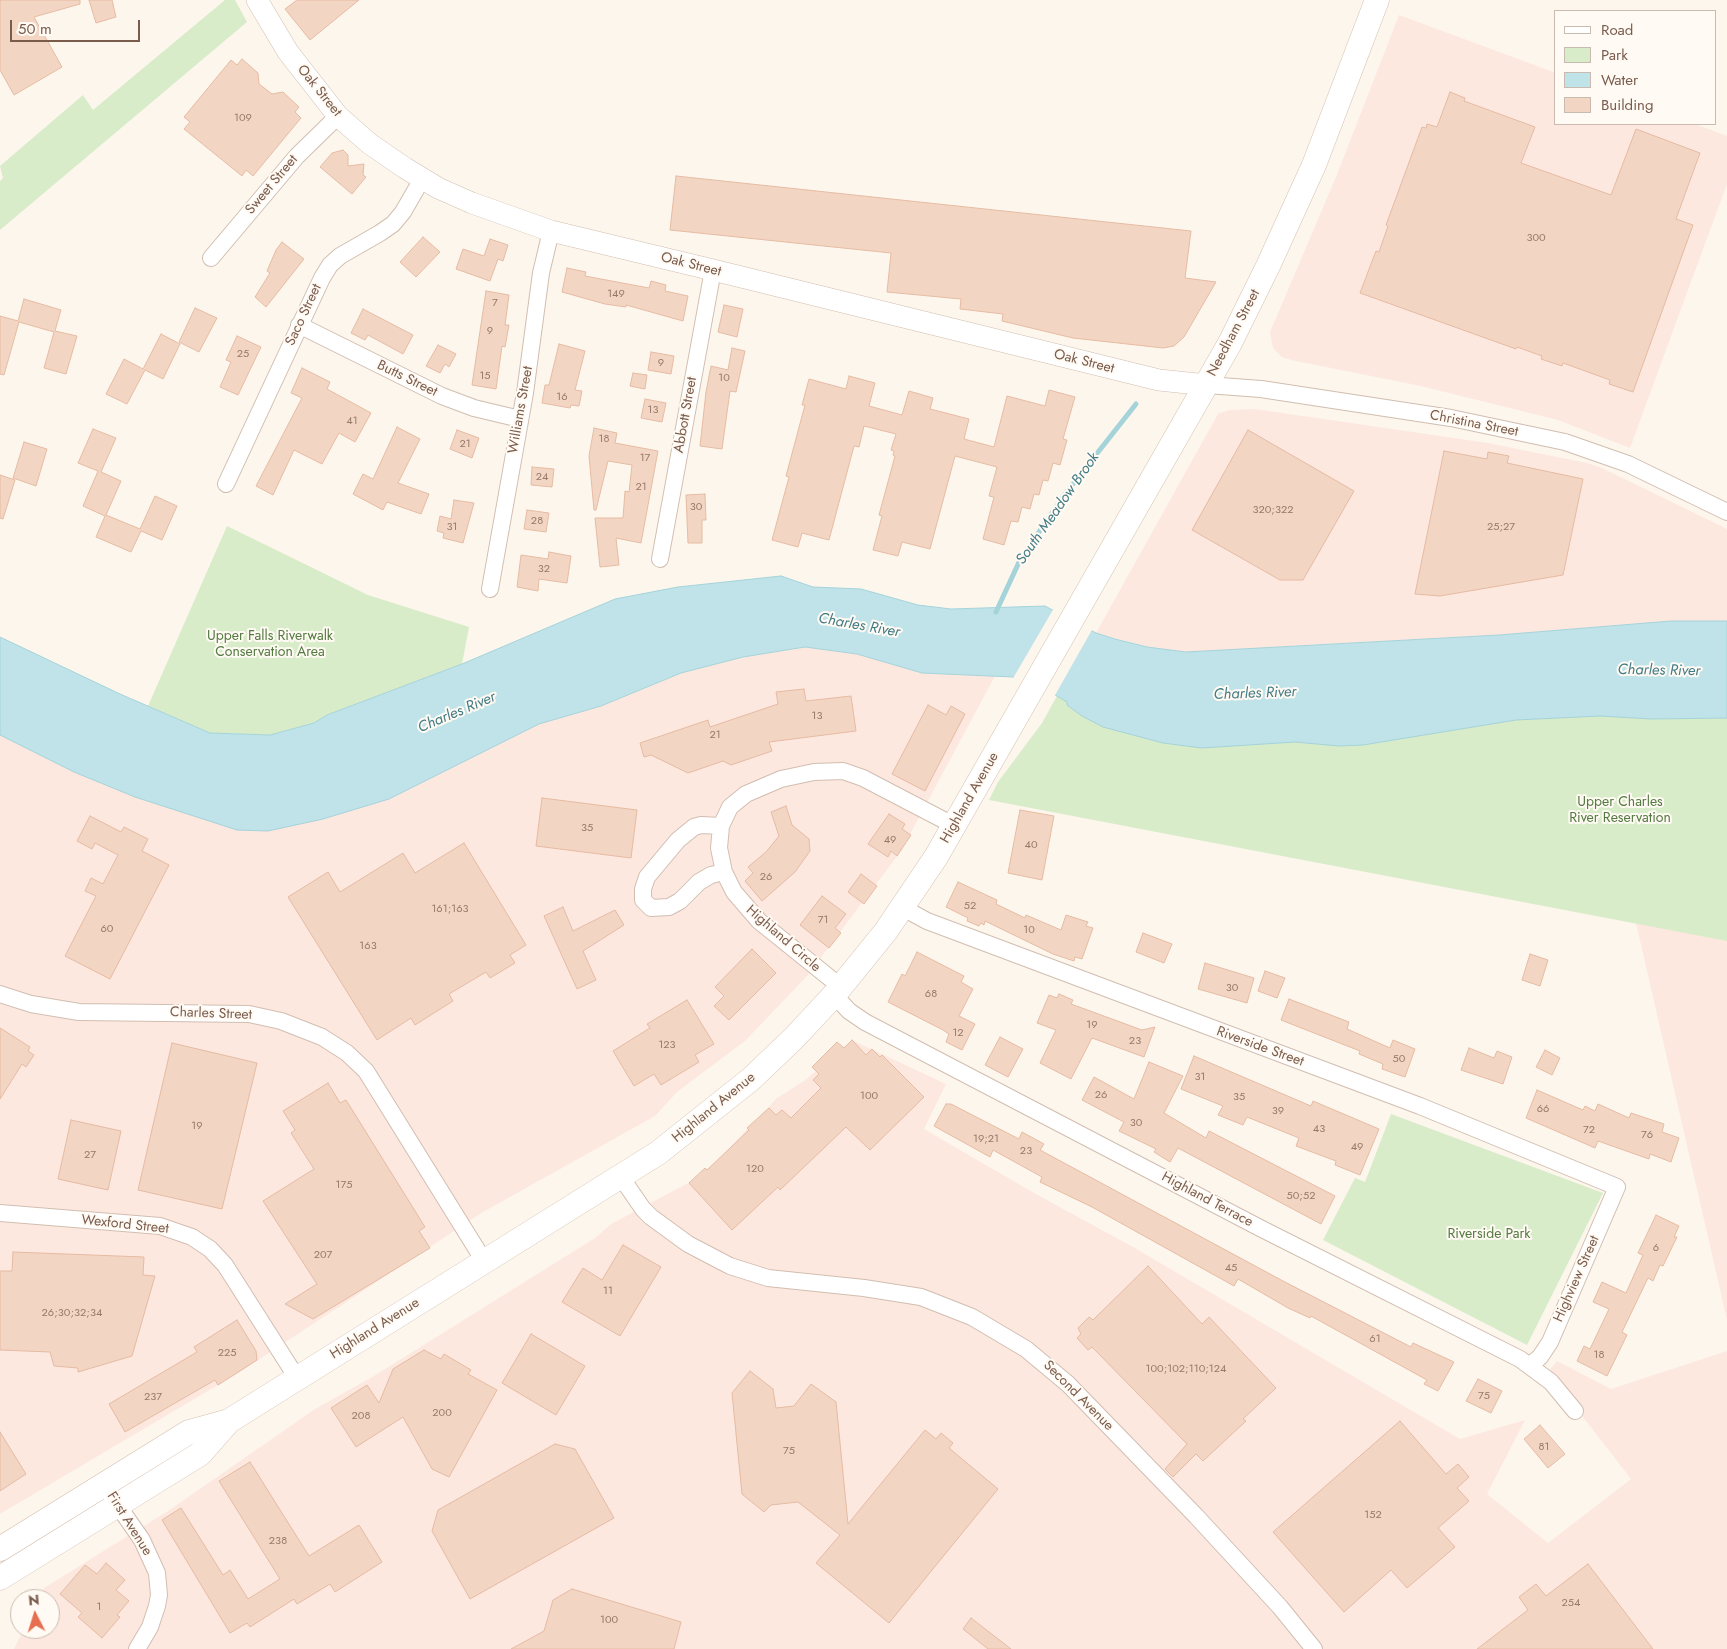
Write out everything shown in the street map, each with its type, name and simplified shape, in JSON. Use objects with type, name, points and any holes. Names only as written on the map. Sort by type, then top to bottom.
[{"type":"main road","name":"Needham Street","points":[[1056,649],[1207,385],[1259,285],[1306,184],[1341,100],[1377,0]]},
{"type":"main road","name":"Highland Avenue","points":[[0,1578],[200,1454],[229,1421],[663,1150],[728,1099],[791,1041],[838,991],[903,908],[955,826],[1056,649]]},
{"type":"main road","name":"Highland Avenue","points":[[0,1549],[189,1432],[229,1421]]},
{"type":"street","name":"Oak Street","points":[[257,0],[288,52],[338,116],[370,144],[422,179],[492,211],[551,230],[1159,380],[1207,385]]},
{"type":"street","name":"Sweet Street","points":[[211,258],[297,156],[338,116]]},
{"type":"street","name":"Saco Street","points":[[226,484],[299,325],[330,265],[340,256],[392,224],[403,212],[422,179]]},
{"type":"street","name":"Williams Street","points":[[490,589],[520,419],[541,273],[551,230]]},
{"type":"street","name":"Abbott Street","points":[[660,559],[712,270]]},
{"type":"street","name":"Butts Street","points":[[299,325],[442,396],[474,408],[520,419]]},
{"type":"street","name":"Christina Street","points":[[1207,385],[1261,389],[1451,418],[1565,442],[1623,461],[1727,512]]},
{"type":"street","name":"Highland Circle","points":[[838,991],[749,912],[734,892],[724,872],[719,848],[721,826],[730,807],[746,794],[781,779],[833,770],[863,778],[955,826]]},
{"type":"street","points":[[721,826],[701,825],[694,827],[678,840],[647,878],[643,889],[643,900],[651,908],[669,908],[680,901],[700,882],[711,875],[724,872]]},
{"type":"street","name":"Riverside Street","points":[[903,908],[935,924],[1399,1098],[1617,1187]]},
{"type":"street","name":"Highland Terrace","points":[[838,991],[849,1011],[866,1022],[1253,1224],[1530,1365],[1551,1382],[1575,1411]]},
{"type":"street","name":"Charles Street","points":[[0,994],[31,1004],[79,1012],[249,1014],[281,1021],[322,1037],[347,1053],[366,1071],[484,1261]]},
{"type":"street","name":"Second Avenue","points":[[621,1177],[643,1210],[656,1221],[688,1244],[730,1266],[768,1278],[864,1288],[921,1297],[972,1317],[1026,1349],[1068,1384],[1196,1516],[1280,1607],[1314,1649]]},
{"type":"street","name":"Highview Street","points":[[1530,1365],[1540,1357],[1550,1342],[1617,1187]]},
{"type":"street","name":"Wexford Street","points":[[0,1213],[160,1226],[192,1237],[210,1249],[225,1265],[297,1378]]},
{"type":"street","name":"First Avenue","points":[[103,1484],[151,1556],[159,1584],[159,1595],[154,1617],[137,1649]]},
{"type":"shaded area","points":[[1399,15],[1554,72],[1554,125],[1698,125],[1727,136],[1727,184],[1630,448],[1558,420],[1421,386],[1282,357],[1273,348],[1270,332],[1336,177]]},
{"type":"shaded area","points":[[1255,409],[1488,443],[1587,463],[1602,468],[1727,529],[1727,621],[1671,621],[1499,635],[1290,646],[1221,652],[1186,652],[1147,647],[1096,633],[1218,414],[1229,410]]},
{"type":"shaded area","points":[[805,647],[857,654],[922,673],[995,676],[901,851],[807,976],[745,1041],[677,1092],[655,1116],[483,1212],[240,1372],[0,1514],[0,735],[74,772],[389,799],[539,724],[601,706],[681,673],[743,657]]},
{"type":"shaded area","points":[[1636,923],[1727,940],[1727,1320]]},
{"type":"shaded area","points":[[852,1040],[946,1084],[924,1129],[1034,1193],[1133,1247],[1460,1439],[1525,1420],[1487,1494],[1548,1543],[1631,1479],[1548,1372],[1557,1361],[1611,1389],[1727,1351],[1727,1649],[14,1649],[19,1639],[60,1639],[60,1589],[44,1588],[168,1511],[315,1409],[374,1376],[595,1238],[611,1224],[690,1182],[715,1163],[777,1098],[804,1081]]},
{"type":"green space","points":[[225,0],[235,0],[247,22],[0,230],[0,181],[3,178],[0,166],[83,95],[93,110]]},
{"type":"green space","name":"Upper Falls Riverwalk Conservation Area","points":[[227,526],[368,595],[469,627],[462,664],[327,715],[314,723],[270,735],[210,733],[148,706]]},
{"type":"green space","name":"Upper Charles River Reservation","points":[[1058,694],[1727,695],[1727,941],[989,800],[998,782],[1042,723]]},
{"type":"green space","name":"Riverside Park","points":[[1391,1114],[1603,1193],[1527,1345],[1323,1240],[1355,1178],[1365,1182]]},
{"type":"water","name":"Charles River","points":[[781,576],[813,587],[861,589],[918,605],[951,609],[1045,606],[1096,633],[1147,647],[1186,652],[1499,635],[1671,621],[1727,621],[1727,718],[1651,719],[1600,716],[1516,720],[1363,745],[1339,746],[1295,742],[1202,748],[1163,743],[1103,727],[1082,716],[1067,705],[1067,702],[1045,689],[1013,677],[922,673],[857,654],[805,647],[743,657],[681,673],[601,706],[539,724],[389,799],[323,819],[268,831],[237,830],[135,797],[74,772],[0,735],[0,637],[120,694],[210,733],[270,735],[314,723],[327,715],[462,664],[615,599],[678,587]]},
{"type":"pier","points":[[1054,608],[1093,628],[1054,697],[1044,691],[1012,680]]},
{"type":"building","points":[[0,0],[80,0],[80,4],[34,17],[62,67],[14,95],[0,70]]},
{"type":"building","points":[[89,0],[112,0],[116,17],[96,23]]},
{"type":"building","points":[[297,0],[359,0],[310,40],[285,9]]},
{"type":"building","points":[[242,59],[258,73],[259,84],[272,94],[283,92],[299,107],[295,112],[301,118],[253,176],[246,170],[242,176],[184,129],[190,122],[184,117],[231,60],[237,65]]},
{"type":"building","points":[[1450,92],[1465,98],[1464,101],[1535,127],[1521,163],[1611,195],[1636,129],[1700,153],[1676,219],[1693,225],[1633,392],[1609,384],[1610,380],[1563,363],[1562,366],[1541,359],[1542,356],[1517,347],[1516,349],[1360,293],[1376,251],[1379,252],[1388,226],[1386,225],[1422,127],[1426,128],[1427,124],[1437,127]]},
{"type":"building","points":[[343,150],[348,155],[348,166],[364,164],[363,175],[366,177],[352,194],[320,167],[332,153]]},
{"type":"building","points":[[676,176],[1191,231],[1185,278],[1216,282],[1184,337],[1174,346],[1163,348],[1073,338],[1002,321],[1003,314],[960,309],[961,299],[887,292],[891,253],[670,230]]},
{"type":"building","points":[[423,237],[440,252],[416,277],[400,262]]},
{"type":"building","points":[[490,239],[508,245],[503,261],[498,259],[490,281],[456,269],[463,249],[484,256]]},
{"type":"building","points":[[282,242],[304,259],[266,307],[255,297],[270,273],[267,271],[276,250]]},
{"type":"building","points":[[567,268],[586,272],[585,276],[649,288],[651,281],[666,285],[665,291],[688,296],[683,321],[626,305],[626,307],[605,304],[562,292]]},
{"type":"building","points":[[486,291],[509,295],[505,325],[509,325],[505,347],[502,346],[496,389],[472,385]]},
{"type":"building","points":[[24,299],[61,310],[55,331],[77,336],[66,374],[44,368],[54,332],[19,322],[4,375],[0,374],[0,316],[18,321]]},
{"type":"building","points":[[724,305],[743,309],[737,337],[718,332]]},
{"type":"building","points":[[195,308],[217,318],[199,352],[179,342]]},
{"type":"building","points":[[363,309],[413,335],[403,354],[368,335],[365,340],[351,333]]},
{"type":"building","points":[[161,334],[180,344],[163,379],[145,370],[127,404],[106,394],[124,359],[143,369]]},
{"type":"building","points":[[237,336],[261,347],[238,395],[220,387],[231,362],[226,360]]},
{"type":"building","points":[[559,344],[585,351],[575,390],[582,391],[579,406],[571,405],[570,408],[542,403],[545,385],[549,385]]},
{"type":"building","points":[[438,345],[456,354],[449,367],[445,364],[440,373],[426,366]]},
{"type":"building","points":[[732,348],[745,351],[736,392],[730,391],[722,449],[700,446],[711,366],[728,370]]},
{"type":"building","points":[[651,352],[674,356],[671,374],[648,370]]},
{"type":"building","points":[[302,368],[330,382],[327,389],[371,413],[355,442],[339,433],[322,464],[294,450],[273,495],[256,486],[302,398],[291,393]]},
{"type":"building","points":[[633,373],[647,375],[645,389],[630,386]]},
{"type":"building","points":[[849,376],[875,383],[869,406],[902,415],[909,391],[933,398],[930,409],[969,419],[964,439],[994,447],[1007,396],[1045,406],[1049,390],[1075,397],[1063,439],[1067,440],[1060,465],[1053,463],[1048,481],[1043,480],[1039,495],[1034,494],[1030,509],[1022,507],[1018,522],[1011,521],[1004,545],[983,539],[994,497],[989,496],[997,467],[955,456],[930,549],[902,542],[898,556],[873,550],[882,516],[879,515],[895,456],[893,455],[894,451],[891,450],[896,434],[864,426],[859,447],[854,446],[829,540],[802,533],[798,547],[772,540],[789,477],[786,476],[805,405],[802,405],[809,379],[846,389]]},
{"type":"building","points":[[645,399],[666,403],[662,422],[641,418]]},
{"type":"building","points":[[397,427],[420,439],[398,483],[429,494],[421,514],[387,502],[383,510],[353,494],[363,474],[373,479]]},
{"type":"building","points":[[594,428],[617,433],[615,443],[658,451],[641,543],[616,538],[619,565],[600,567],[595,518],[623,518],[625,491],[629,492],[632,465],[608,461],[596,510],[594,510],[589,456]]},
{"type":"building","points":[[93,429],[116,438],[101,472],[121,481],[106,515],[140,529],[155,496],[177,506],[162,540],[141,531],[131,552],[96,537],[105,516],[83,506],[98,471],[78,463]]},
{"type":"building","points":[[457,430],[479,438],[472,458],[450,449]]},
{"type":"building","points":[[1248,430],[1354,491],[1303,580],[1280,580],[1192,530]]},
{"type":"building","points":[[24,442],[47,449],[36,486],[13,478]]},
{"type":"building","points":[[1444,451],[1487,459],[1488,452],[1509,456],[1507,463],[1583,479],[1563,575],[1440,596],[1415,594]]},
{"type":"building","points":[[532,467],[554,469],[552,487],[531,485]]},
{"type":"building","points":[[0,475],[15,480],[3,519],[0,518]]},
{"type":"building","points":[[705,494],[706,520],[702,520],[702,543],[688,543],[686,495]]},
{"type":"building","points":[[454,500],[474,503],[463,543],[443,538],[444,533],[437,531],[440,516],[451,519]]},
{"type":"building","points":[[527,510],[549,513],[546,532],[524,529]]},
{"type":"building","points":[[549,552],[571,556],[567,583],[539,579],[538,591],[517,587],[521,555],[548,559]]},
{"type":"building","points":[[804,689],[806,701],[851,696],[856,731],[769,742],[772,751],[731,765],[723,761],[688,773],[651,755],[644,757],[640,743],[708,720],[710,727],[778,704],[776,692]]},
{"type":"building","points":[[928,705],[946,715],[951,706],[965,714],[925,791],[892,774]]},
{"type":"building","points":[[542,798],[637,810],[631,858],[536,846]]},
{"type":"building","points":[[786,806],[792,825],[809,839],[810,851],[795,872],[762,901],[745,881],[753,873],[748,867],[766,852],[779,836],[771,812]]},
{"type":"building","points":[[1020,810],[1054,816],[1042,880],[1008,873]]},
{"type":"building","points":[[889,814],[905,824],[902,829],[911,835],[897,856],[891,851],[888,857],[868,844]]},
{"type":"building","points":[[90,816],[121,832],[124,827],[148,839],[142,851],[169,865],[110,979],[65,956],[96,896],[85,891],[91,878],[103,884],[118,855],[95,843],[92,849],[77,841]]},
{"type":"building","points":[[464,843],[526,945],[510,955],[515,963],[490,978],[486,972],[449,994],[453,1001],[415,1025],[411,1018],[377,1040],[288,897],[328,872],[340,892],[403,853],[415,873]]},
{"type":"building","points":[[861,874],[877,886],[864,904],[848,892]]},
{"type":"building","points":[[958,882],[997,900],[996,904],[1025,918],[1026,915],[1061,930],[1066,915],[1088,922],[1086,926],[1093,928],[1082,959],[1075,957],[1074,961],[1053,954],[985,921],[984,925],[981,923],[979,926],[967,921],[968,918],[946,907]]},
{"type":"building","points":[[822,896],[846,914],[835,928],[841,933],[829,948],[800,925]]},
{"type":"building","points":[[563,907],[573,931],[615,910],[624,925],[583,951],[596,980],[577,989],[544,916]]},
{"type":"building","points":[[1143,933],[1172,944],[1164,963],[1136,952]]},
{"type":"building","points":[[752,949],[776,973],[729,1020],[714,1006],[724,996],[715,987]]},
{"type":"building","points":[[917,952],[964,976],[961,982],[973,989],[959,1016],[975,1024],[962,1050],[946,1042],[949,1034],[943,1030],[888,1002],[902,974],[905,976]]},
{"type":"building","points":[[1530,954],[1548,960],[1540,986],[1522,980]]},
{"type":"building","points":[[1205,963],[1254,978],[1247,1003],[1198,989]]},
{"type":"building","points":[[1265,971],[1285,978],[1277,998],[1258,991]]},
{"type":"building","points":[[1059,994],[1073,1000],[1071,1004],[1142,1030],[1155,1027],[1144,1057],[1092,1038],[1071,1079],[1040,1063],[1056,1030],[1037,1023],[1049,995],[1057,998]]},
{"type":"building","points":[[1289,999],[1349,1022],[1347,1029],[1390,1048],[1393,1040],[1415,1049],[1405,1077],[1382,1069],[1383,1064],[1359,1054],[1360,1051],[1281,1020]]},
{"type":"building","points":[[687,1000],[714,1044],[695,1055],[699,1062],[661,1085],[654,1074],[634,1086],[613,1051],[650,1028],[647,1024]]},
{"type":"building","points":[[0,1028],[30,1047],[28,1051],[34,1055],[26,1067],[22,1064],[0,1099]]},
{"type":"building","points":[[1000,1037],[1023,1049],[1008,1077],[985,1065]]},
{"type":"building","points":[[852,1040],[866,1055],[872,1049],[880,1057],[882,1055],[924,1097],[870,1150],[846,1127],[780,1190],[778,1187],[732,1230],[689,1183],[705,1168],[707,1170],[769,1108],[776,1115],[782,1110],[791,1118],[821,1088],[813,1080],[819,1074],[812,1067],[837,1042],[844,1048]]},
{"type":"building","points":[[172,1043],[257,1063],[222,1209],[138,1190]]},
{"type":"building","points":[[1469,1048],[1494,1058],[1497,1051],[1512,1057],[1503,1084],[1461,1070]]},
{"type":"building","points":[[1545,1050],[1560,1058],[1552,1075],[1536,1067]]},
{"type":"building","points":[[1194,1056],[1311,1106],[1313,1101],[1379,1129],[1360,1175],[1335,1165],[1336,1161],[1296,1146],[1299,1138],[1247,1117],[1243,1125],[1218,1115],[1223,1106],[1181,1089]]},
{"type":"building","points":[[1149,1062],[1183,1076],[1164,1113],[1206,1138],[1209,1131],[1335,1196],[1321,1224],[1178,1148],[1170,1162],[1154,1152],[1156,1149],[1119,1131],[1124,1122],[1082,1100],[1094,1077],[1134,1099]]},
{"type":"building","points":[[328,1083],[340,1103],[346,1100],[425,1227],[419,1231],[430,1248],[313,1319],[285,1304],[317,1284],[263,1201],[314,1169],[291,1133],[295,1130],[283,1111]]},
{"type":"building","points":[[1537,1090],[1583,1110],[1585,1106],[1595,1111],[1598,1104],[1629,1118],[1631,1113],[1664,1124],[1662,1132],[1679,1138],[1671,1162],[1650,1154],[1649,1159],[1598,1141],[1595,1148],[1526,1118]]},
{"type":"building","points":[[946,1104],[951,1104],[1019,1139],[1022,1132],[1044,1144],[1040,1150],[1283,1281],[1411,1347],[1413,1343],[1454,1362],[1438,1391],[1424,1384],[1427,1380],[1311,1316],[1310,1318],[1288,1308],[1238,1279],[1234,1286],[1092,1207],[1040,1182],[1042,1177],[993,1150],[990,1157],[934,1126]]},
{"type":"building","points":[[71,1120],[121,1131],[108,1190],[58,1179]]},
{"type":"building","points":[[1656,1215],[1679,1226],[1674,1237],[1677,1237],[1663,1266],[1660,1265],[1653,1281],[1648,1278],[1622,1332],[1627,1335],[1607,1376],[1577,1361],[1584,1346],[1590,1349],[1609,1309],[1593,1302],[1602,1282],[1626,1293],[1643,1255],[1638,1253]]},
{"type":"building","points":[[623,1245],[661,1267],[620,1336],[562,1302],[583,1268],[602,1280]]},
{"type":"building","points":[[13,1252],[144,1257],[143,1275],[155,1276],[132,1356],[78,1372],[78,1368],[54,1366],[50,1352],[0,1350],[0,1271],[12,1271]]},
{"type":"building","points":[[1148,1266],[1202,1324],[1209,1317],[1276,1388],[1243,1419],[1246,1421],[1203,1461],[1196,1454],[1173,1477],[1165,1469],[1187,1444],[1092,1347],[1088,1350],[1077,1338],[1081,1334],[1078,1328],[1089,1317],[1093,1320]]},
{"type":"building","points":[[237,1320],[256,1351],[257,1360],[218,1385],[215,1380],[125,1432],[109,1404],[197,1352],[194,1347]]},
{"type":"building","points":[[531,1334],[585,1366],[556,1415],[502,1383]]},
{"type":"building","points":[[424,1350],[441,1359],[444,1354],[471,1370],[468,1374],[497,1390],[449,1477],[432,1469],[403,1417],[356,1447],[331,1408],[367,1385],[379,1403],[393,1369]]},
{"type":"building","points":[[750,1371],[773,1389],[776,1408],[794,1406],[811,1384],[836,1402],[848,1524],[925,1430],[936,1439],[941,1433],[953,1443],[949,1448],[998,1489],[889,1623],[816,1563],[840,1535],[798,1502],[771,1505],[764,1512],[742,1494],[732,1393]]},
{"type":"building","points":[[1478,1379],[1502,1391],[1491,1413],[1466,1401]]},
{"type":"building","points":[[1400,1421],[1446,1474],[1458,1464],[1469,1477],[1457,1488],[1469,1501],[1438,1528],[1455,1547],[1407,1588],[1391,1570],[1344,1612],[1273,1532]]},
{"type":"building","points":[[1540,1425],[1565,1454],[1548,1468],[1524,1439]]},
{"type":"building","points":[[0,1432],[26,1474],[0,1491]]},
{"type":"building","points":[[555,1444],[575,1449],[614,1518],[470,1599],[432,1531],[438,1510]]},
{"type":"building","points":[[250,1462],[309,1556],[359,1525],[382,1562],[335,1592],[330,1584],[297,1604],[294,1599],[250,1627],[247,1623],[230,1633],[162,1520],[181,1508],[223,1575],[230,1570],[248,1599],[280,1579],[219,1481]]},
{"type":"building","points":[[106,1563],[125,1580],[116,1590],[129,1601],[117,1615],[120,1617],[102,1638],[78,1617],[82,1613],[60,1594],[85,1565],[97,1574]]},
{"type":"building","points":[[1588,1564],[1653,1649],[1477,1649],[1528,1610],[1519,1597],[1536,1584],[1546,1596]]},
{"type":"building","points":[[572,1589],[681,1622],[674,1649],[511,1649],[544,1631],[553,1600]]},
{"type":"building","points":[[971,1618],[1011,1649],[988,1649],[963,1629]]},
{"type":"waterway","name":"South Meadow Brook","points":[[996,612],[1020,560],[1065,494],[1136,404]]}]
